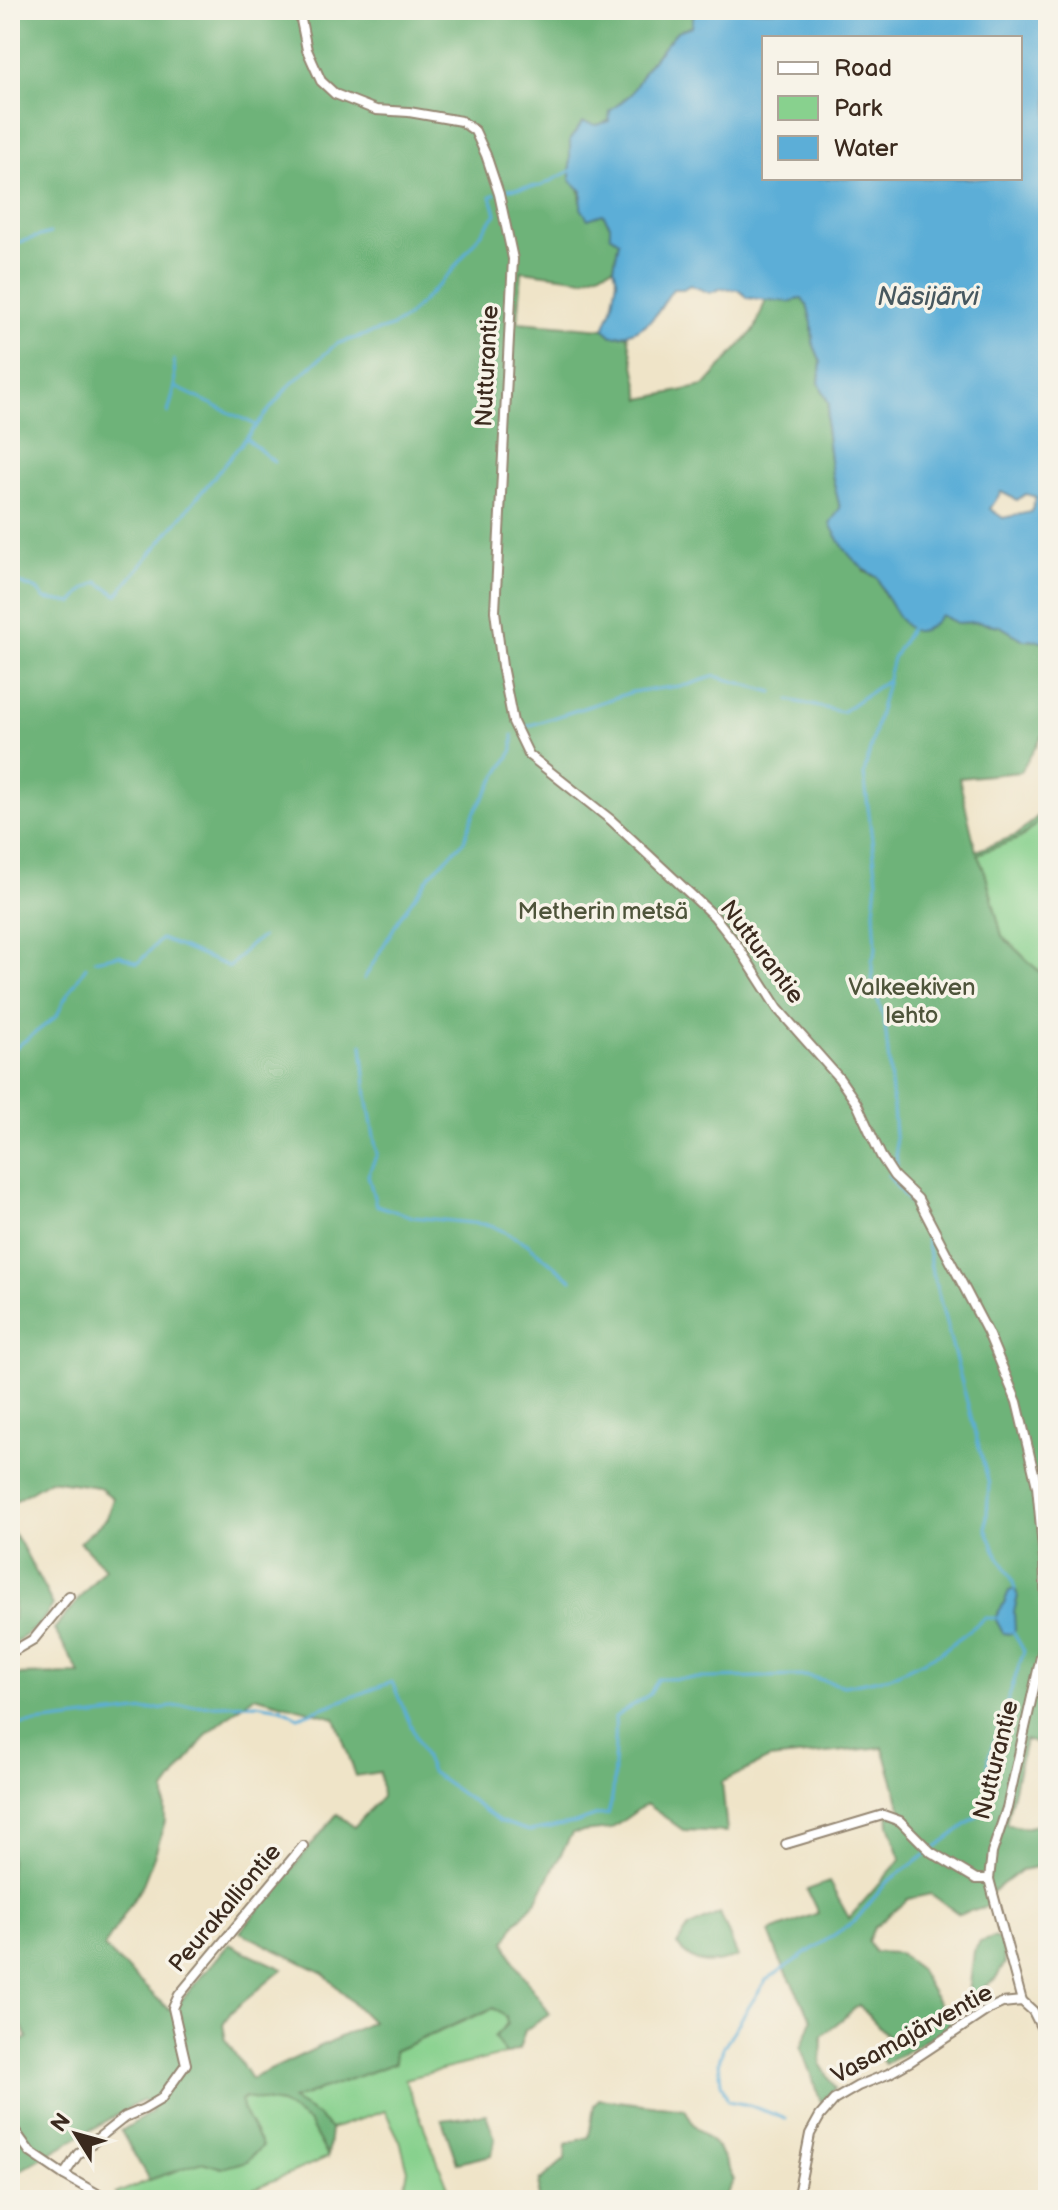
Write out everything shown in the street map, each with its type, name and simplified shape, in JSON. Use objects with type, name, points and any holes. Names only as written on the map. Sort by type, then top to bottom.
[{"type":"street","name":"Nutturantie","points":[[299,10],[307,50],[321,81],[335,94],[376,110],[461,121],[475,131],[499,194],[513,259],[495,611],[513,722],[529,755],[611,820],[714,916],[737,945],[778,1009],[839,1078],[857,1104],[887,1166],[918,1199],[988,1333],[1017,1402],[1037,1486],[1047,1630],[1007,1808],[992,1853],[989,1879],[1022,2001]]},
{"type":"street","points":[[10,1653],[34,1639],[69,1596]]},
{"type":"street","points":[[786,1844],[883,1815],[900,1821],[931,1852],[976,1879],[989,1879]]},
{"type":"street","name":"Peurakalliontie","points":[[64,2175],[78,2154],[125,2117],[161,2099],[186,2064],[173,2008],[179,1995],[303,1846]]},
{"type":"street","name":"Vasamajärventie","points":[[797,2200],[810,2134],[834,2100],[911,2061],[1002,2003],[1022,2001],[1033,2011],[1048,2041]]},
{"type":"street","points":[[10,2124],[30,2152],[108,2200]]},
{"type":"green space","points":[[10,10],[694,10],[692,26],[677,31],[646,68],[631,94],[611,111],[609,121],[570,139],[581,208],[603,214],[619,240],[614,267],[583,279],[522,271],[518,322],[604,329],[612,336],[628,335],[641,399],[704,386],[755,329],[766,299],[790,302],[801,298],[807,305],[813,343],[821,362],[819,383],[829,404],[826,428],[832,475],[840,508],[864,571],[878,578],[887,599],[910,629],[941,615],[957,623],[1000,626],[1024,640],[1043,641],[1048,638],[1048,727],[1020,772],[959,778],[976,851],[1017,835],[1048,807],[1048,814],[1020,838],[977,854],[985,872],[1002,936],[1048,980],[1048,1746],[1025,1740],[1006,1824],[1025,1828],[1048,1822],[1048,1865],[1021,1870],[987,1896],[988,1906],[959,1914],[931,1894],[908,1899],[874,1928],[868,1941],[874,1952],[898,1953],[919,1969],[951,2025],[885,2064],[878,2055],[893,2042],[859,2005],[822,2036],[821,2065],[835,2088],[821,2102],[801,2048],[812,2020],[780,1960],[769,1932],[818,1913],[807,1890],[829,1882],[849,1918],[901,1859],[889,1824],[888,1809],[902,1812],[883,1747],[769,1759],[722,1782],[727,1832],[683,1830],[646,1804],[611,1829],[572,1833],[536,1902],[516,1922],[505,1942],[515,1964],[550,2014],[525,2030],[519,2049],[506,2054],[494,2037],[507,2024],[506,2017],[493,2008],[394,2051],[395,2063],[292,2100],[318,2116],[331,2129],[328,2157],[309,2122],[281,2104],[245,2098],[241,2101],[244,2112],[262,2146],[247,2161],[222,2168],[202,2162],[149,2180],[121,2131],[153,2111],[143,2100],[10,2176],[10,2046],[28,2038],[10,2005],[10,1675],[80,1674],[54,1629],[105,1568],[80,1542],[107,1518],[113,1498],[98,1487],[50,1480],[10,1504]],"holes":[[[254,1696],[335,1718],[356,1776],[380,1772],[382,1797],[354,1827],[337,1814],[240,1932],[323,1973],[372,2022],[251,2079],[226,2040],[223,2025],[231,2012],[283,1969],[229,1944],[178,2004],[169,2010],[104,1947],[143,1884],[156,1851],[165,1821],[165,1791],[207,1734]]]},
{"type":"green space","points":[[1048,814],[1048,980],[1002,936],[985,872],[977,854],[1020,838]]},
{"type":"green space","points":[[10,1530],[20,1542],[53,1605],[40,1624],[10,1647],[14,1587],[10,1580]]},
{"type":"green space","points":[[720,1913],[738,1957],[705,1963],[684,1953],[677,1945],[689,1927]]},
{"type":"green space","points":[[995,1937],[1002,1942],[1005,1963],[996,1978],[984,1987],[988,2003],[970,2013],[967,2009],[974,1951],[980,1942]]},
{"type":"green space","points":[[494,2008],[506,2016],[507,2024],[494,2037],[506,2054],[405,2079],[453,2200],[402,2200],[408,2170],[400,2141],[385,2111],[331,2129],[318,2116],[291,2100],[395,2063],[394,2051]]},
{"type":"green space","points":[[245,2098],[281,2104],[309,2122],[328,2157],[227,2200],[124,2200],[115,2194],[202,2162],[222,2168],[262,2146],[244,2112],[241,2101]]},
{"type":"green space","points":[[599,2099],[685,2109],[693,2124],[718,2148],[734,2180],[723,2200],[538,2200],[540,2181],[565,2159],[566,2144],[589,2137],[594,2105]]},
{"type":"green space","points":[[486,2114],[495,2139],[492,2155],[457,2163],[442,2120]]},
{"type":"water","name":"Näsijärvi","points":[[694,10],[1048,10],[1048,638],[1044,641],[1024,640],[1000,626],[957,623],[941,615],[926,628],[919,631],[910,629],[893,608],[878,578],[855,561],[844,548],[830,524],[840,508],[826,428],[829,404],[819,383],[821,362],[813,343],[807,305],[801,298],[790,302],[747,298],[739,290],[722,288],[710,293],[690,285],[673,289],[654,317],[640,328],[612,336],[604,329],[617,280],[614,267],[619,241],[610,235],[610,225],[603,214],[588,219],[581,208],[582,191],[570,180],[570,139],[583,122],[597,125],[609,121],[610,111],[631,94],[646,68],[677,31],[692,26]],"holes":[[[1001,492],[1017,500],[1026,494],[1036,497],[1031,512],[1003,518],[990,509]]]},
{"type":"water","points":[[1015,1589],[1018,1596],[1014,1612],[1015,1630],[1011,1634],[1003,1633],[995,1618],[1009,1591]]},
{"type":"waterway","points":[[508,189],[541,186],[570,171]]},
{"type":"waterway","points":[[10,579],[37,590],[45,599],[73,603],[85,589],[98,582],[117,595],[288,387],[336,344],[391,327],[406,318],[451,272],[496,214],[491,196],[495,194]]},
{"type":"waterway","points":[[10,245],[50,233]]},
{"type":"waterway","points":[[174,360],[175,387]]},
{"type":"waterway","points":[[168,413],[175,387],[256,425]]},
{"type":"waterway","points":[[247,439],[274,462]]},
{"type":"waterway","points":[[897,1165],[885,1024],[872,979],[876,949],[874,911],[877,881],[864,774],[893,658],[910,629]]},
{"type":"waterway","points":[[525,727],[632,692],[688,685],[715,676],[773,692]]},
{"type":"waterway","points":[[789,700],[842,712],[886,681]]},
{"type":"waterway","points":[[364,979],[402,914],[431,874],[464,841],[474,813],[513,750],[513,735]]},
{"type":"waterway","points":[[94,960],[119,955],[138,963],[161,939],[230,967],[248,946],[262,937]]},
{"type":"waterway","points":[[10,1052],[57,1016],[86,967]]},
{"type":"waterway","points":[[362,1044],[377,1154],[368,1175],[376,1205],[413,1217],[491,1225],[526,1243],[572,1280]]},
{"type":"waterway","points":[[888,1175],[924,1226],[931,1267],[989,1484],[986,1528],[1015,1589]]},
{"type":"waterway","points":[[10,1726],[181,1706],[257,1704],[281,1708],[298,1717],[392,1682],[431,1772],[499,1821],[529,1831],[608,1814],[613,1788],[615,1717],[650,1694],[658,1679],[808,1676],[844,1686],[890,1677],[940,1653],[985,1618],[995,1618]]},
{"type":"waterway","points":[[935,1848],[990,1807],[987,1785],[989,1757],[1024,1651],[1013,1632]]},
{"type":"waterway","points":[[786,2119],[749,2105],[728,2101],[721,2083],[719,2061],[724,2046],[766,1980],[855,1921],[887,1882],[928,1853]]},
{"type":"park label","name":"Metherin metsä","points":[[603,911]]},
{"type":"park label","name":"Valkeekiven lehto","points":[[912,1001]]}]
